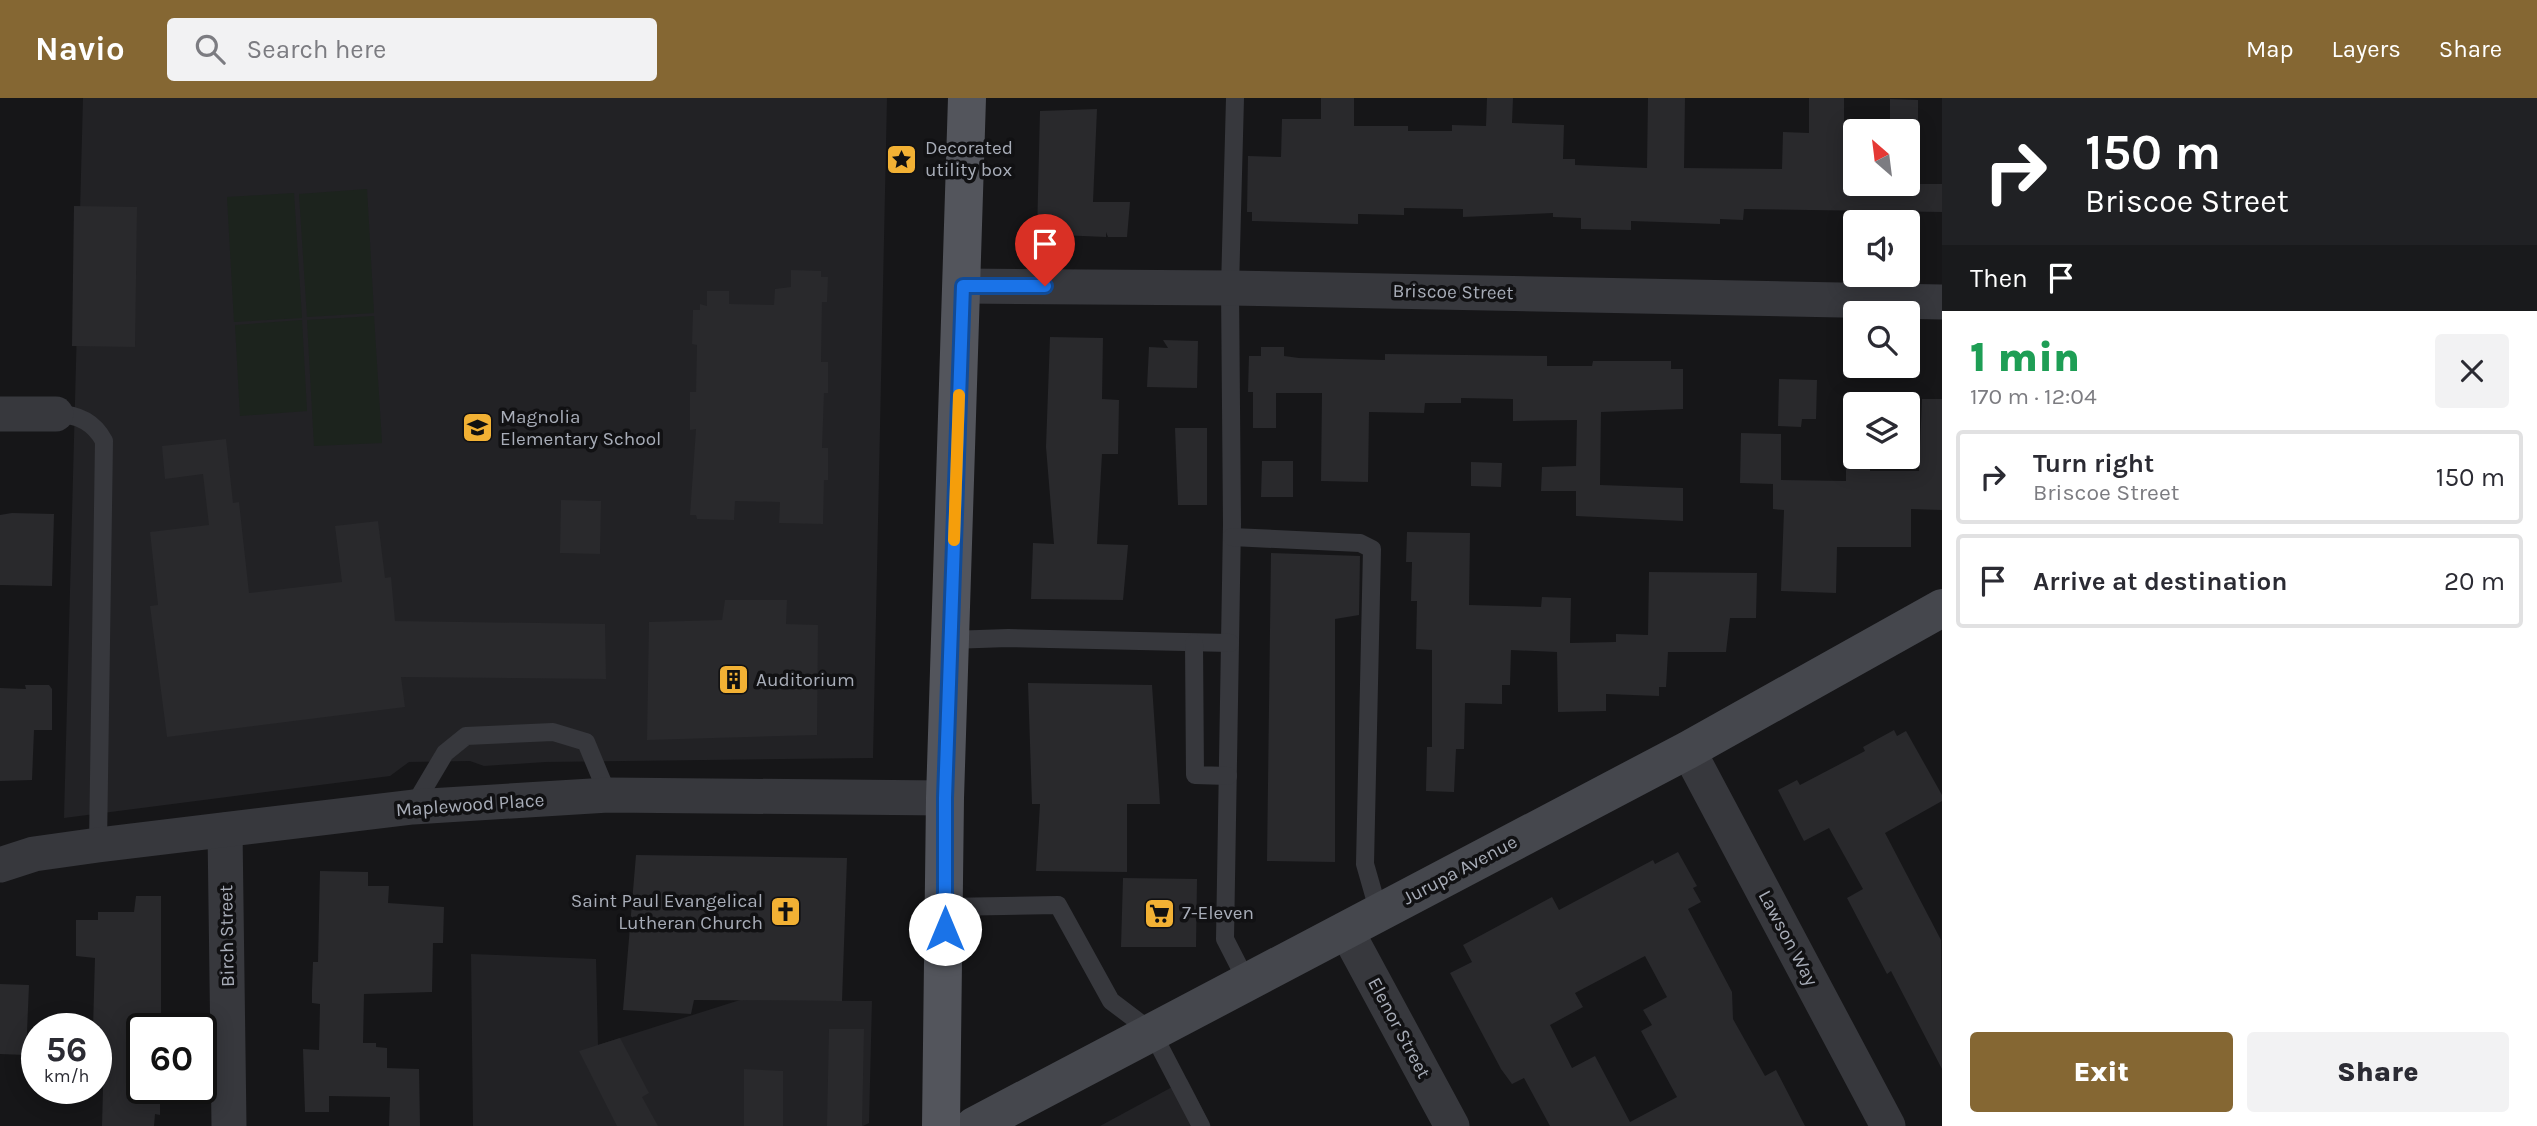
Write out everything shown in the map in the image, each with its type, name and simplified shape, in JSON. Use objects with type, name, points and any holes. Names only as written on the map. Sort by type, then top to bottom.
[{"type":"main road","points":[[941,1126],[945,798],[967,98]]},
{"type":"main road","name":"Jurupa Avenue","points":[[974,1126],[1688,750],[1942,608]]},
{"type":"street","name":"Briscoe Street","points":[[963,286],[1230,288],[1942,302]]},
{"type":"street","points":[[0,414],[56,414]]},
{"type":"street","name":"Lawson Way","points":[[1688,750],[1888,1126]]},
{"type":"street","name":"Maplewood Place","points":[[0,865],[34,854],[98,845],[413,807],[608,795],[945,798]]},
{"type":"street","name":"Birch Street","points":[[225,830],[229,1126]]},
{"type":"street","name":"Elenor Street","points":[[1362,921],[1452,1126]]},
{"type":"lane","points":[[1235,98],[1230,288],[1232,537],[1225,940],[1247,982]]},
{"type":"lane","points":[[56,414],[89,422],[97,427],[104,441],[98,845]]},
{"type":"lane","points":[[1232,537],[1360,543],[1372,549],[1362,921]]},
{"type":"lane","points":[[950,640],[1008,638],[1230,643]]},
{"type":"lane","points":[[1194,643],[1195,775],[1228,776]]},
{"type":"lane","points":[[413,807],[446,753],[466,736],[553,732],[586,742],[608,795]]},
{"type":"lane","points":[[945,907],[1058,905],[1111,1000],[1152,1032],[1201,1126]]},
{"type":"shaded area","name":"Magnolia Elementary School","points":[[83,98],[887,98],[873,758],[546,762],[484,766],[470,761],[409,762],[390,776],[64,818]]},
{"type":"shaded area","points":[[367,189],[374,313],[307,317],[299,194]]},
{"type":"shaded area","points":[[294,193],[302,318],[234,322],[227,197]]},
{"type":"shaded area","points":[[374,316],[382,443],[314,446],[307,320]]},
{"type":"shaded area","points":[[302,320],[307,411],[240,416],[235,325]]},
{"type":"shaded area","points":[[471,954],[596,959],[598,1045],[740,1000],[872,1001],[869,1123],[863,1126],[473,1126]]},
{"type":"shaded area","points":[[1187,1079],[1211,1126],[1100,1126]]},
{"type":"building","points":[[1321,98],[1354,98],[1354,126],[1408,126],[1408,131],[1452,131],[1452,125],[1486,126],[1487,98],[1513,98],[1512,123],[1564,125],[1563,159],[1575,159],[1575,165],[1647,168],[1648,98],[1685,98],[1684,168],[1782,169],[1783,132],[1809,133],[1809,98],[1844,98],[1843,196],[1920,196],[1920,184],[1942,184],[1942,212],[1744,209],[1743,220],[1720,219],[1720,224],[1631,221],[1631,230],[1581,229],[1581,218],[1553,217],[1553,213],[1463,217],[1463,209],[1404,208],[1404,215],[1358,214],[1358,224],[1252,221],[1252,212],[1247,212],[1248,156],[1281,157],[1282,119],[1321,119]]},
{"type":"building","points":[[1890,99],[1918,100],[1918,119],[1890,119]]},
{"type":"building","points":[[1097,109],[1093,202],[1130,202],[1127,237],[1108,237],[1106,232],[1106,237],[1037,234],[1040,111]]},
{"type":"building","points":[[74,206],[137,207],[135,347],[72,346]]},
{"type":"building","points":[[791,270],[821,271],[821,277],[828,277],[827,302],[822,302],[821,362],[828,362],[828,393],[824,393],[822,448],[828,448],[828,480],[824,480],[823,524],[779,523],[780,502],[735,501],[734,520],[697,519],[696,515],[690,515],[696,429],[690,430],[690,392],[696,392],[697,345],[692,344],[693,310],[700,310],[700,304],[707,306],[707,291],[729,291],[729,304],[774,305],[775,289],[791,287]]},
{"type":"building","points":[[1050,337],[1103,338],[1102,399],[1119,400],[1118,454],[1102,454],[1097,544],[1128,545],[1123,600],[1031,599],[1033,543],[1054,544],[1046,447]]},
{"type":"building","points":[[1163,340],[1198,341],[1197,388],[1147,387],[1149,347],[1168,348]]},
{"type":"building","points":[[1261,347],[1284,347],[1284,356],[1299,358],[1385,360],[1385,354],[1547,356],[1547,366],[1592,366],[1593,361],[1671,361],[1671,369],[1683,369],[1683,409],[1601,412],[1600,485],[1683,488],[1683,521],[1576,516],[1576,491],[1541,491],[1542,467],[1576,466],[1577,420],[1513,421],[1513,399],[1461,398],[1461,403],[1425,403],[1424,413],[1369,412],[1368,482],[1321,481],[1322,393],[1276,393],[1276,428],[1253,428],[1253,392],[1248,392],[1249,356],[1261,356]]},
{"type":"building","points":[[1779,379],[1817,380],[1816,419],[1802,419],[1801,427],[1778,426]]},
{"type":"building","points":[[1922,399],[1942,399],[1942,510],[1911,509],[1911,547],[1837,547],[1836,593],[1781,591],[1784,510],[1773,509],[1773,484],[1740,483],[1741,433],[1781,434],[1781,480],[1846,481],[1846,469],[1919,471]]},
{"type":"building","points":[[1175,428],[1207,428],[1207,505],[1178,505]]},
{"type":"building","points":[[226,439],[233,503],[239,502],[249,593],[342,582],[335,526],[378,521],[385,578],[391,577],[395,621],[605,624],[606,679],[401,677],[405,707],[167,737],[150,606],[158,605],[150,532],[209,525],[203,474],[165,479],[162,446]]},
{"type":"building","points":[[1262,461],[1293,461],[1293,497],[1261,497]]},
{"type":"building","points":[[1471,462],[1502,463],[1501,487],[1471,486]]},
{"type":"building","name":"Magnolia Elementary School","points":[[561,500],[601,501],[600,554],[560,553]]},
{"type":"building","points":[[54,514],[52,586],[0,585],[0,515]]},
{"type":"building","points":[[1407,532],[1470,533],[1469,605],[1541,607],[1542,597],[1571,598],[1570,643],[1616,642],[1616,634],[1648,635],[1649,572],[1757,573],[1756,618],[1730,618],[1726,652],[1668,652],[1666,687],[1659,687],[1659,696],[1606,694],[1606,711],[1558,712],[1557,652],[1511,650],[1510,685],[1502,685],[1502,704],[1465,703],[1464,749],[1456,749],[1454,792],[1426,791],[1427,747],[1432,747],[1432,650],[1416,649],[1417,601],[1411,601],[1412,562],[1406,562]]},
{"type":"building","points":[[1271,553],[1360,556],[1359,615],[1335,619],[1335,862],[1267,861]]},
{"type":"building","name":"Auditorium","points":[[725,600],[787,600],[786,624],[818,625],[817,735],[647,740],[649,622],[722,620]]},
{"type":"building","points":[[1028,683],[1152,685],[1160,804],[1127,804],[1127,872],[1036,871],[1040,804],[1032,804]]},
{"type":"building","points":[[25,685],[49,685],[52,689],[52,730],[34,730],[32,780],[0,781],[0,688],[26,689]]},
{"type":"building","points":[[1894,730],[1897,736],[1906,731],[1942,795],[1942,801],[1885,833],[1941,940],[1942,1069],[1891,971],[1887,974],[1847,898],[1863,889],[1829,828],[1804,841],[1778,790],[1797,780],[1800,785],[1865,751],[1863,747]]},
{"type":"building","points":[[1678,852],[1697,886],[1693,888],[1701,902],[1688,909],[1732,992],[1733,1019],[1765,1076],[1776,1070],[1805,1126],[1550,1126],[1524,1078],[1512,1084],[1501,1069],[1450,973],[1472,962],[1463,945],[1552,897],[1559,910],[1653,860],[1655,864]],"holes":[[[1645,956],[1667,997],[1643,1010],[1652,1025],[1641,1031],[1677,1097],[1630,1122],[1595,1056],[1572,1068],[1550,1025],[1583,1007],[1575,993]]]},
{"type":"building","points":[[636,855],[847,858],[842,1001],[694,1000],[691,1014],[623,1010]]},
{"type":"building","points":[[320,871],[368,872],[368,886],[389,886],[388,903],[444,907],[443,943],[433,943],[432,992],[364,994],[363,1043],[376,1043],[376,1047],[387,1048],[387,1068],[419,1069],[420,1126],[389,1126],[390,1097],[329,1096],[329,1112],[305,1112],[303,1049],[319,1050],[320,1004],[312,1003],[312,990],[313,962],[318,962]]},
{"type":"building","name":"7-Eleven","points":[[1123,878],[1197,879],[1196,947],[1121,947]]},
{"type":"building","points":[[136,896],[161,896],[161,1013],[126,1013],[126,1104],[160,1104],[160,1115],[155,1114],[154,1126],[102,1126],[103,1104],[112,1104],[112,1013],[93,1013],[95,958],[76,956],[76,920],[98,920],[98,912],[134,912]]},
{"type":"building","points":[[0,984],[29,985],[28,1013],[21,1013],[21,1055],[0,1054]]},
{"type":"building","points":[[829,1029],[864,1029],[862,1126],[827,1126]]},
{"type":"building","points":[[620,1038],[649,1093],[642,1097],[658,1126],[617,1126],[579,1051]]},
{"type":"building","points":[[744,1069],[783,1071],[783,1126],[744,1126]]},
{"type":"slow traffic","points":[[954,540],[959,395]]},
{"type":"place","name":"Decorated utility box","points":[[902,159]]},
{"type":"place","name":"Magnolia Elementary School","points":[[477,428]]},
{"type":"place","name":"Auditorium","points":[[733,680]]},
{"type":"place","name":"Saint Paul Evangelical Lutheran Church","points":[[786,912]]},
{"type":"place","name":"7-Eleven","points":[[1159,913]]},
{"type":"route","points":[[945,929],[945,798],[963,286],[1045,286]]}]
